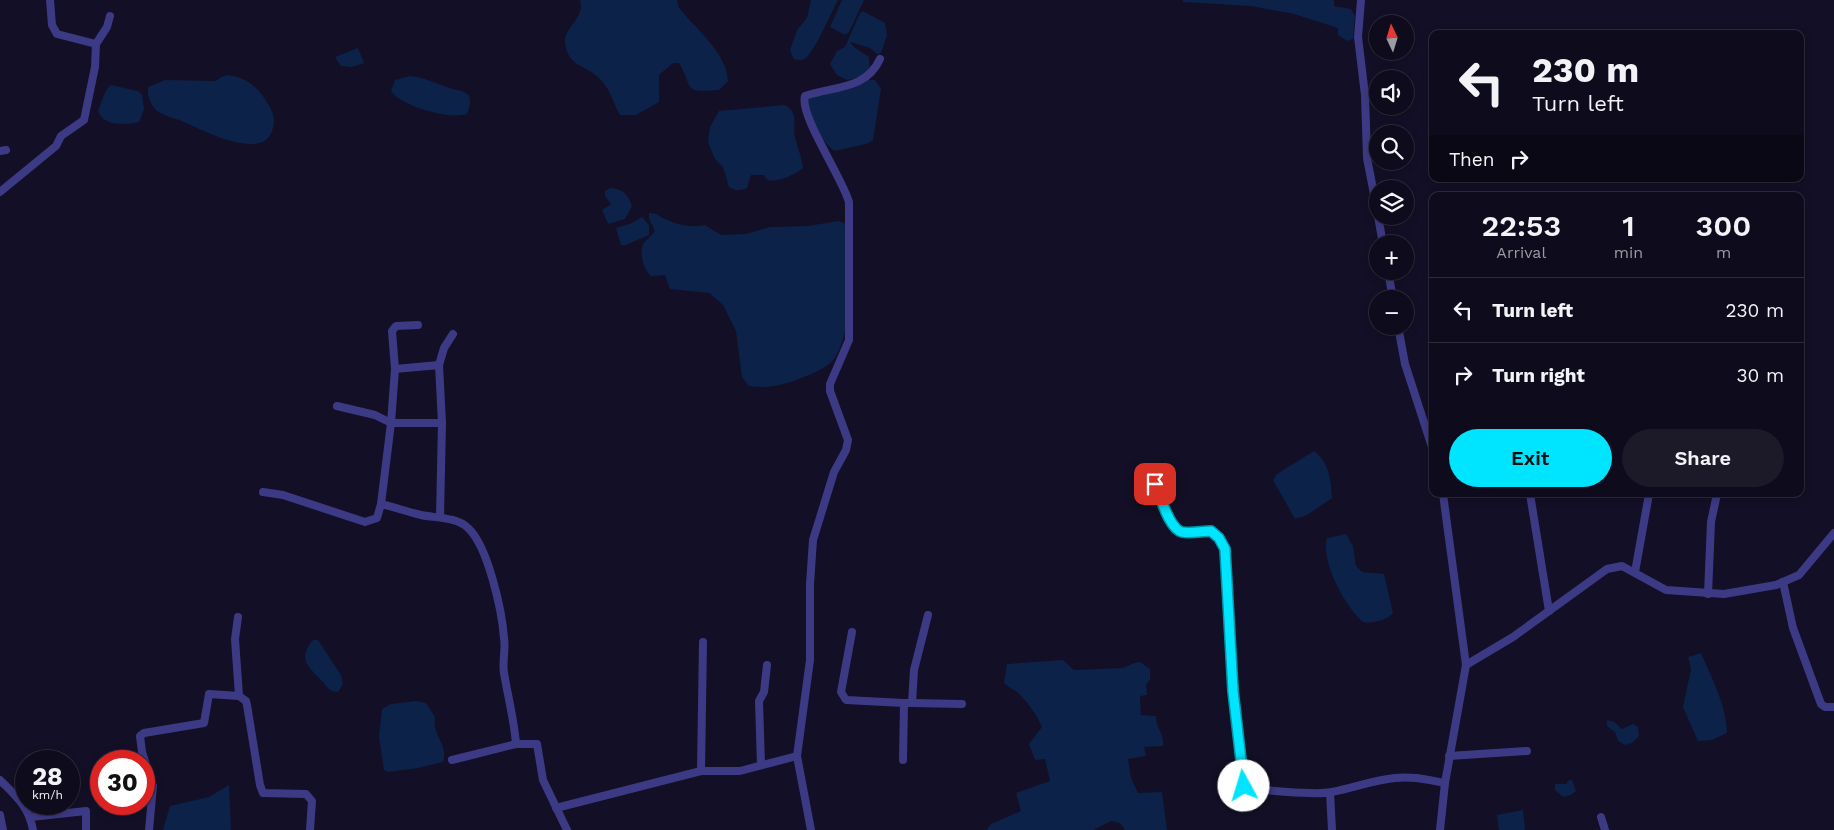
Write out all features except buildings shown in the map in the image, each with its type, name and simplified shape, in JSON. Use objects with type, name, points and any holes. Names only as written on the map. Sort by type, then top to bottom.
[{"type":"street","points":[[50,0],[52,25],[57,34],[96,44]]},
{"type":"street","points":[[1361,0],[1358,37],[1365,95],[1367,158],[1371,180]]},
{"type":"street","points":[[0,192],[56,146],[61,136],[84,120],[95,67],[96,44],[107,27],[110,16]]},
{"type":"street","points":[[811,830],[797,756],[810,660],[810,584],[813,540],[834,472],[846,450],[848,440],[830,390],[830,384],[850,340],[849,202],[842,182],[812,126],[803,102],[805,96],[852,84],[869,77],[875,71],[880,59]]},
{"type":"street","points":[[263,492],[283,494],[365,522],[378,518],[390,423],[394,369],[392,331],[396,326],[418,325]]},
{"type":"street","points":[[440,517],[442,423],[439,365],[444,348],[453,334]]},
{"type":"street","points":[[1400,335],[1405,364],[1429,438]]},
{"type":"street","points":[[394,369],[439,365]]},
{"type":"street","points":[[337,406],[375,415],[390,423],[442,423]]},
{"type":"street","points":[[1148,468],[1167,515],[1177,530],[1182,532],[1211,531],[1219,538],[1225,549],[1232,684],[1244,786],[1262,790],[1330,793],[1375,780],[1396,778],[1416,777],[1445,783]]},
{"type":"street","points":[[1440,830],[1449,756],[1466,665],[1443,497]]},
{"type":"street","points":[[1530,497],[1549,611]]},
{"type":"street","points":[[1635,572],[1648,497]]},
{"type":"street","points":[[1708,594],[1711,522],[1716,497]]},
{"type":"street","points":[[381,504],[423,515],[440,517],[468,526],[478,540],[491,574],[505,641],[504,671],[514,714],[516,744]]},
{"type":"street","points":[[1466,665],[1513,637],[1607,569],[1622,566],[1635,572],[1651,584],[1666,590],[1724,594],[1783,582],[1804,571],[1834,533]]},
{"type":"street","points":[[1783,582],[1793,628],[1821,704],[1825,707],[1834,707]]},
{"type":"street","points":[[903,760],[908,703],[928,615]]},
{"type":"street","points":[[238,617],[235,639],[239,696]]},
{"type":"street","points":[[852,632],[841,692],[846,700],[962,704]]},
{"type":"street","points":[[701,771],[704,642]]},
{"type":"street","points":[[761,765],[758,701],[764,692],[767,665]]},
{"type":"street","points":[[149,830],[153,786],[142,752],[140,736],[144,733],[204,723],[209,694],[239,696],[246,701],[260,785],[264,793],[306,794],[312,801],[310,830]]},
{"type":"street","points":[[452,760],[516,744],[537,744],[543,780],[567,830]]},
{"type":"street","points":[[1449,756],[1527,751]]},
{"type":"street","points":[[556,808],[701,771],[740,771],[797,756]]},
{"type":"street","points":[[0,780],[24,804],[31,817],[33,830]]},
{"type":"street","points":[[1330,793],[1332,830]]},
{"type":"street","points":[[31,817],[86,811],[86,830]]},
{"type":"street","points":[[0,815],[2,830]]},
{"type":"street","points":[[1601,817],[1605,830]]},
{"type":"water","points":[[580,0],[677,0],[679,8],[717,51],[726,71],[728,81],[719,90],[694,90],[688,84],[679,63],[673,63],[659,75],[659,102],[636,115],[620,115],[603,82],[594,74],[578,65],[567,51],[566,37],[580,12]]},
{"type":"water","points":[[811,0],[838,0],[810,53],[803,60],[794,59],[790,50],[797,30],[807,18]]},
{"type":"water","points":[[842,0],[864,0],[849,32],[845,35],[830,27]]},
{"type":"water","points":[[1183,0],[1334,0],[1334,6],[1351,9],[1355,16],[1353,39],[1347,41],[1338,35],[1338,28],[1294,14],[1251,6],[1183,2]]},
{"type":"water","points":[[863,11],[885,23],[887,35],[881,53],[877,54],[870,48],[850,42],[869,57],[870,71],[862,77],[847,80],[837,75],[830,64],[837,51],[845,47],[860,13]]},
{"type":"water","points":[[358,48],[364,63],[352,67],[341,66],[335,57]]},
{"type":"water","points":[[228,75],[249,82],[268,103],[274,122],[272,131],[266,140],[256,144],[230,141],[166,116],[152,106],[148,87],[165,80],[216,81]]},
{"type":"water","points":[[410,76],[466,93],[470,100],[467,114],[449,115],[438,113],[415,106],[396,97],[391,91],[395,80]]},
{"type":"water","points":[[869,80],[875,80],[881,89],[873,140],[869,143],[835,151],[824,141],[816,128],[810,114],[808,99]]},
{"type":"water","points":[[111,85],[138,91],[142,95],[144,109],[139,122],[115,124],[100,116],[98,110],[106,90]]},
{"type":"water","points":[[785,105],[790,108],[794,116],[794,132],[803,168],[791,176],[771,181],[767,180],[764,175],[751,175],[747,188],[738,190],[729,187],[723,167],[715,159],[708,142],[710,127],[719,111]]},
{"type":"water","points":[[610,188],[624,193],[629,198],[632,206],[625,219],[608,224],[602,210],[611,204],[605,196],[605,191]]},
{"type":"water","points":[[649,213],[680,224],[690,226],[705,225],[721,235],[746,234],[770,227],[808,226],[838,221],[844,223],[847,227],[848,311],[842,343],[833,360],[825,367],[788,383],[769,387],[749,386],[742,377],[736,331],[723,305],[709,293],[670,289],[665,275],[651,276],[646,270],[642,256],[642,247],[655,231],[649,219]]},
{"type":"water","points":[[642,217],[649,225],[649,235],[626,245],[621,245],[616,228],[632,223]]},
{"type":"water","points":[[1314,451],[1326,467],[1330,479],[1332,498],[1307,515],[1295,519],[1273,480],[1277,474]]},
{"type":"water","points":[[1346,534],[1353,546],[1356,566],[1362,572],[1384,574],[1393,613],[1384,619],[1375,622],[1363,622],[1350,607],[1337,586],[1328,563],[1326,543],[1327,538]]},
{"type":"water","points":[[313,640],[318,640],[341,675],[343,684],[338,692],[329,689],[307,663],[306,653]]},
{"type":"water","points":[[1701,653],[1721,702],[1727,733],[1712,740],[1698,741],[1683,707],[1691,669],[1688,657]]},
{"type":"water","points":[[1063,660],[1074,670],[1123,668],[1140,662],[1150,669],[1150,680],[1146,684],[1147,695],[1140,696],[1141,715],[1156,716],[1163,738],[1163,746],[1144,747],[1146,756],[1128,759],[1131,778],[1138,793],[1162,792],[1167,830],[1125,830],[1120,823],[1111,821],[1093,830],[986,830],[991,824],[1021,811],[1016,793],[1050,781],[1045,759],[1035,760],[1029,744],[1042,727],[1035,713],[1024,700],[1017,692],[1004,683],[1007,664]]},
{"type":"water","points":[[416,701],[426,703],[435,717],[436,730],[444,750],[443,762],[388,772],[384,770],[379,737],[382,709],[391,704]]},
{"type":"water","points":[[1607,720],[1614,722],[1622,729],[1633,724],[1638,727],[1639,736],[1632,743],[1625,745],[1618,741],[1615,732],[1607,726]]},
{"type":"water","points":[[1569,780],[1572,780],[1576,791],[1571,795],[1563,797],[1555,790],[1555,784],[1566,784]]},
{"type":"water","points":[[229,785],[231,830],[163,830],[170,806],[209,797]]},
{"type":"water","points":[[1523,810],[1525,830],[1499,830],[1497,815]]},
{"type":"route","points":[[1155,484],[1167,515],[1177,530],[1182,532],[1211,531],[1219,538],[1225,549],[1228,582],[1230,661],[1244,786]]}]
